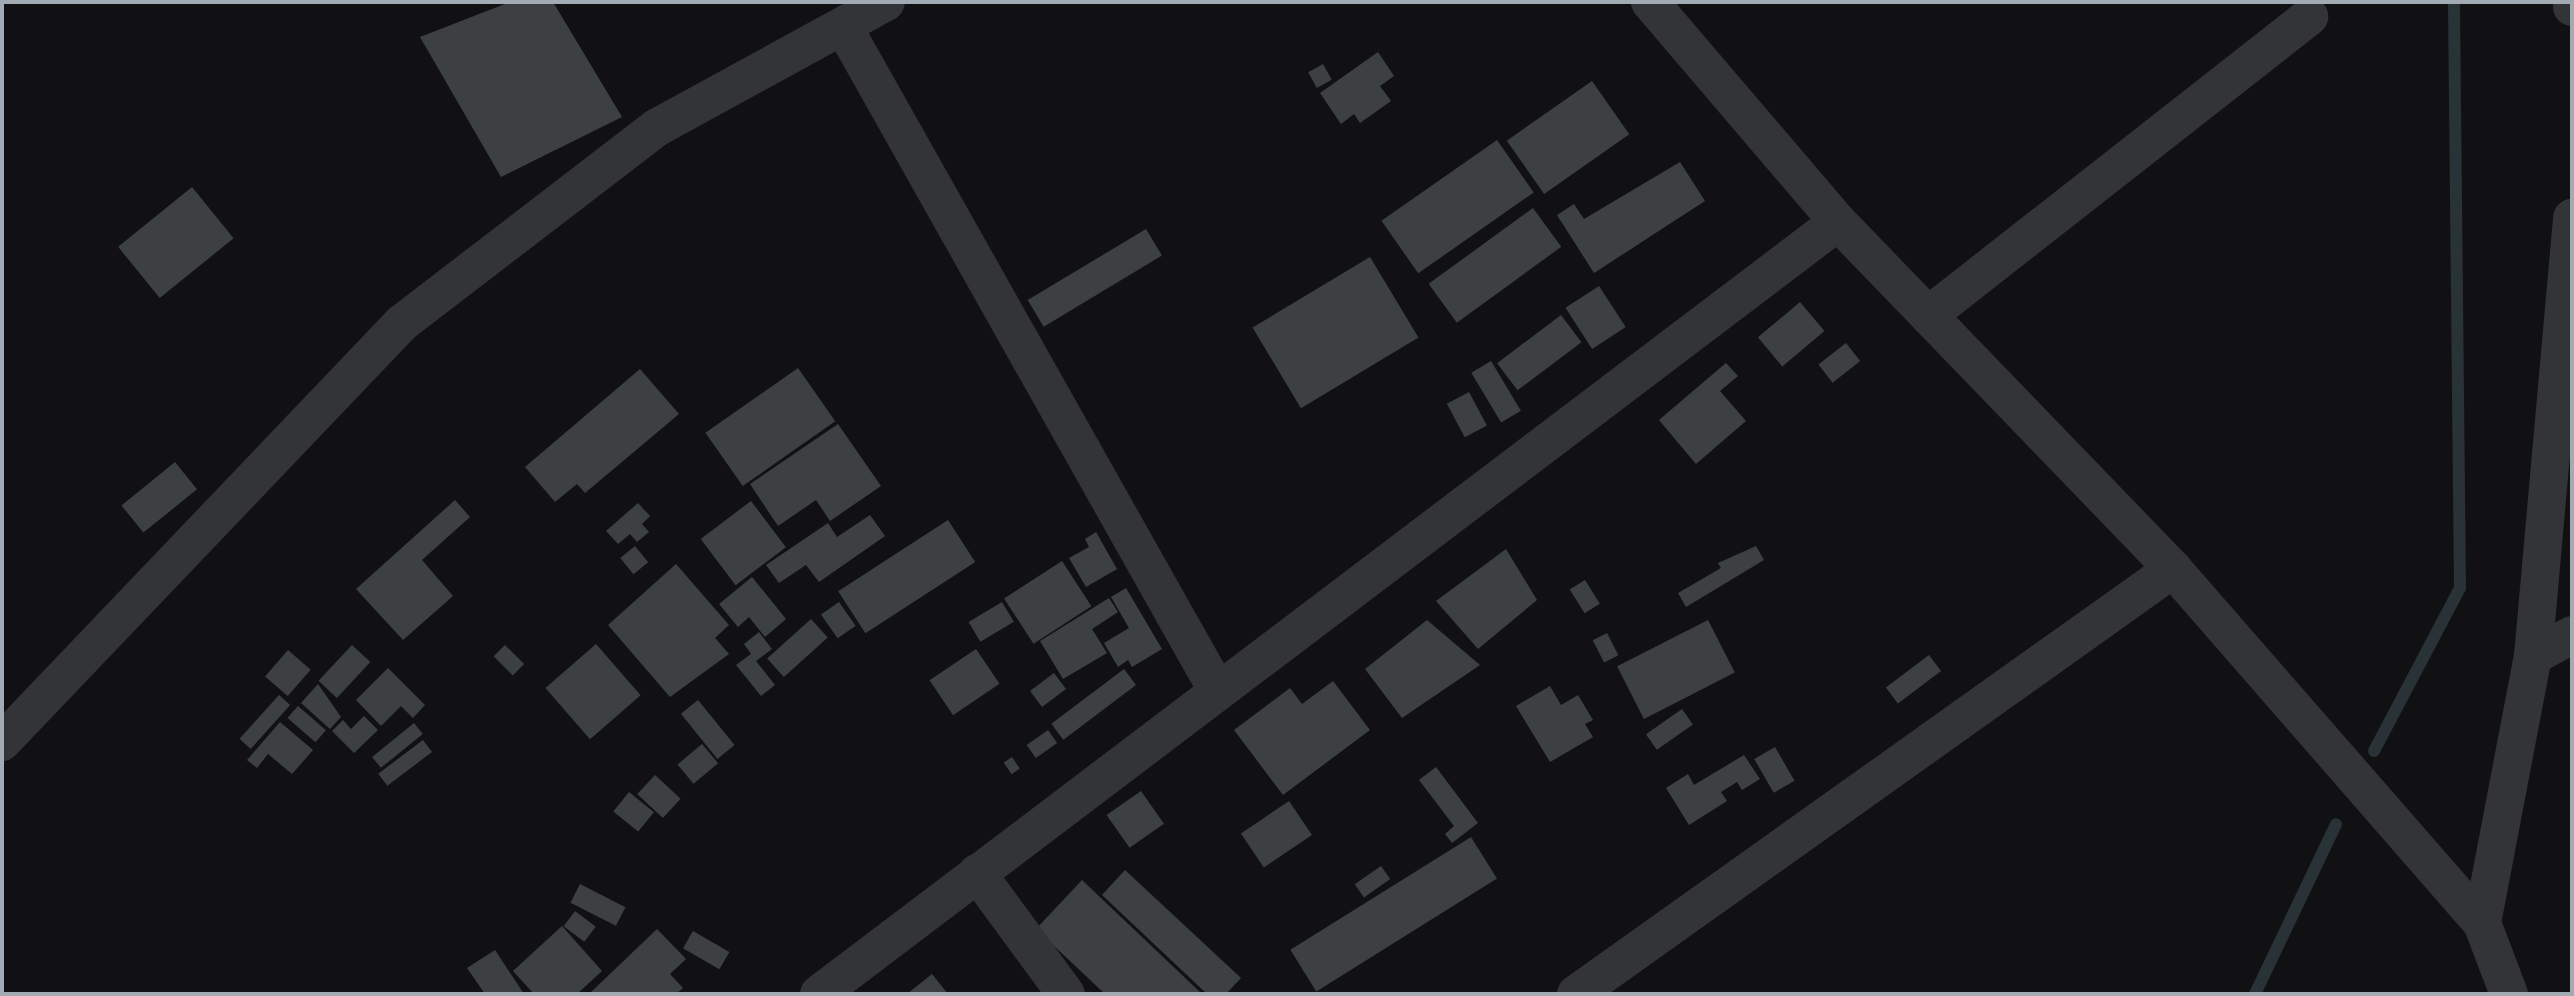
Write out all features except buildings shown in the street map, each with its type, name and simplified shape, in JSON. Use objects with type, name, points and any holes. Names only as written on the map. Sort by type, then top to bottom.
[{"type":"street","points":[[2,742],[402,323],[656,128],[886,2]]},
{"type":"street","points":[[1650,2],[1838,222],[1930,314],[2173,569],[2482,923],[2509,994]]},
{"type":"street","points":[[2571,2],[2572,7]]},
{"type":"street","points":[[1930,314],[2309,17]]},
{"type":"street","points":[[843,26],[1217,690]]},
{"type":"street","points":[[2482,923],[2533,656],[2572,218]]},
{"type":"street","points":[[819,994],[1838,222]]},
{"type":"street","points":[[1576,994],[2173,569]]},
{"type":"street","points":[[2533,656],[2572,635]]},
{"type":"street","points":[[977,873],[1066,994]]},
{"type":"waterway","points":[[2374,751],[2460,588],[2454,2]]},
{"type":"waterway","points":[[2255,994],[2336,824]]}]
